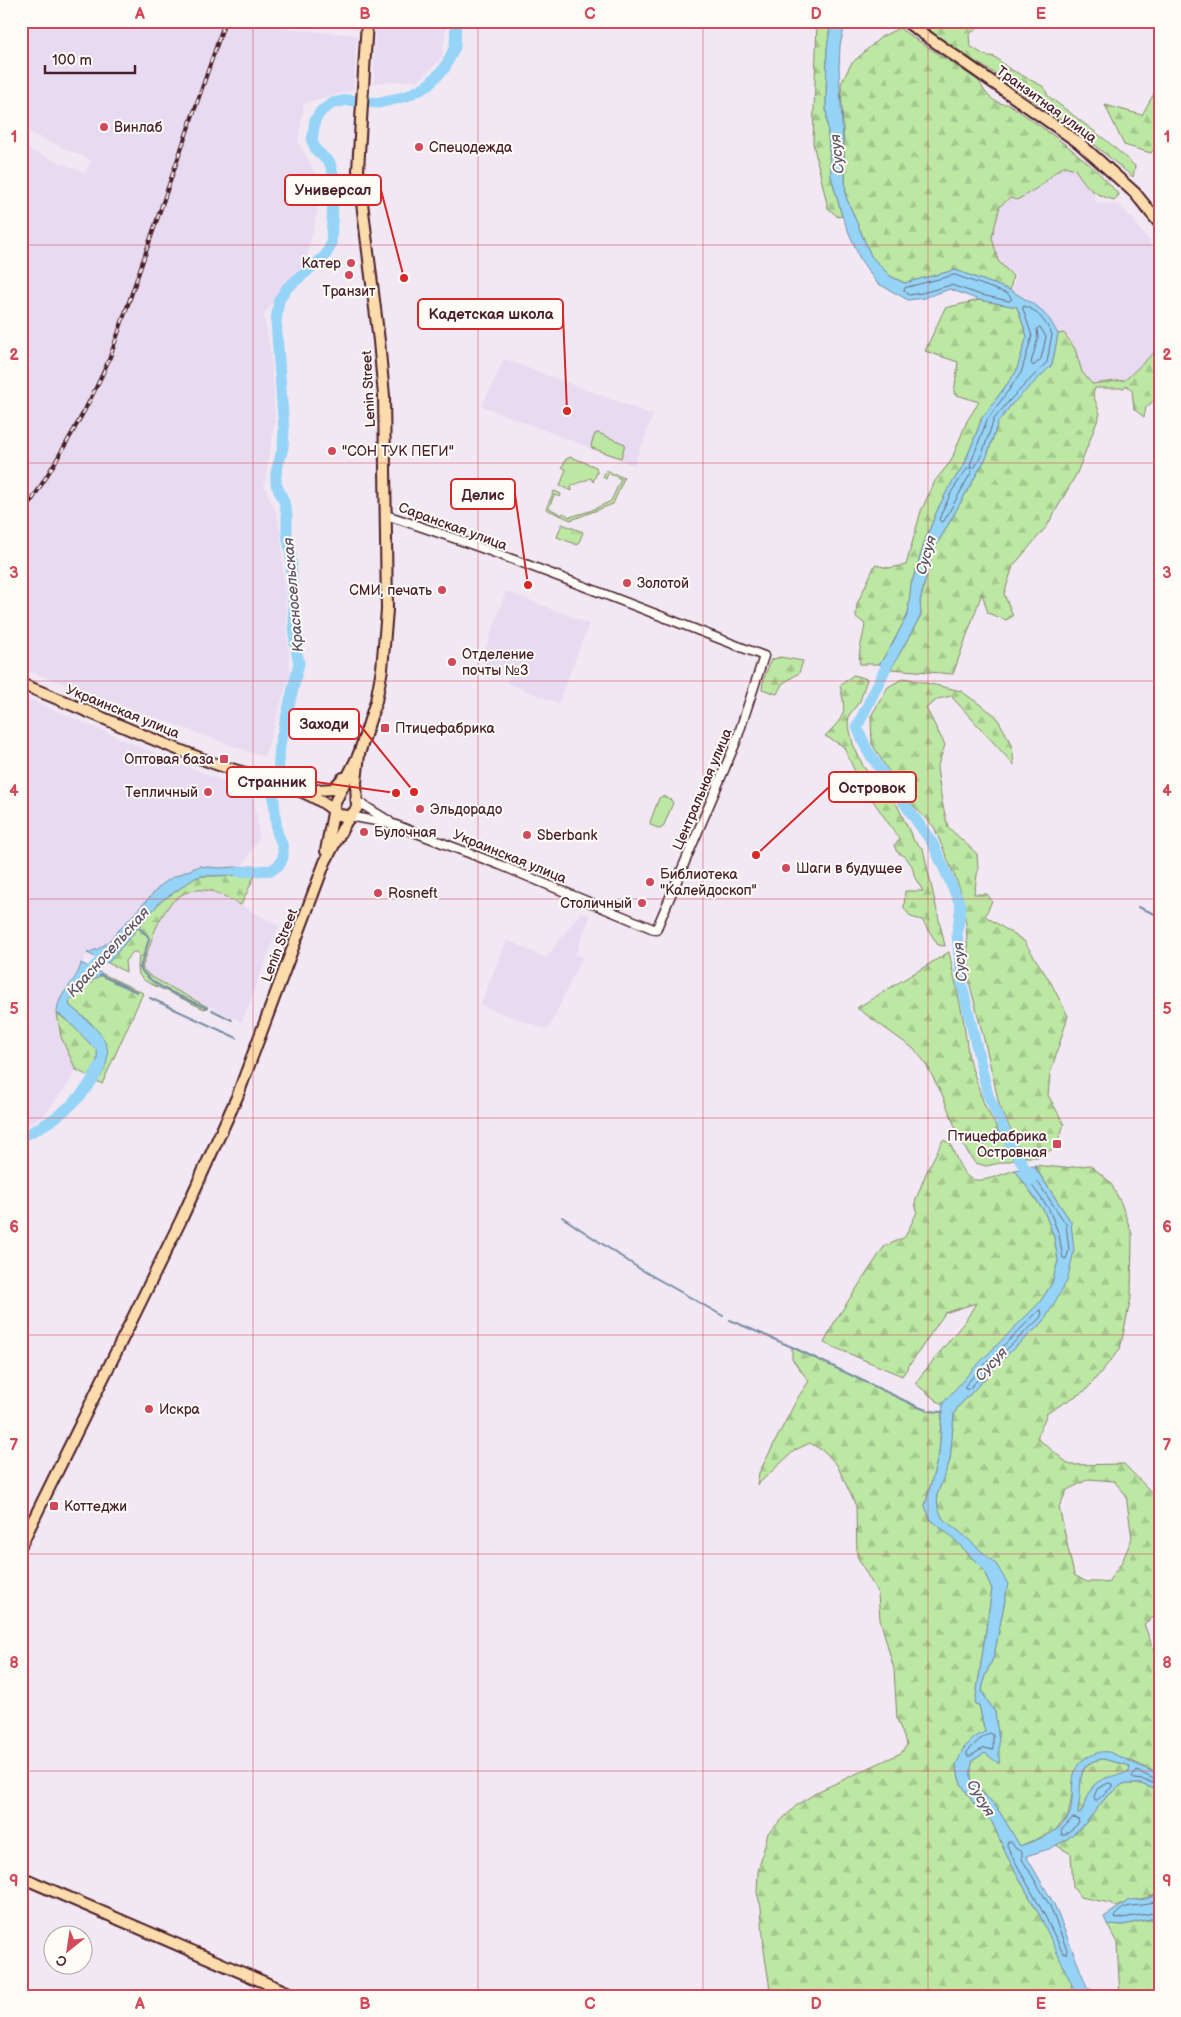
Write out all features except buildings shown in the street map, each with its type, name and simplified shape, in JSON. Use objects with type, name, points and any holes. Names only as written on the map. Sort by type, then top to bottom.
[{"type":"main road","name":"Lenin Street","points":[[341,795],[359,754],[376,701],[386,639],[384,402],[381,359],[358,170],[366,21]]},
{"type":"main road","name":"Транзитная улица","points":[[905,21],[1078,142],[1135,193],[1160,224]]},
{"type":"main road","name":"Украинская улица","points":[[21,684],[213,763],[296,790],[317,799],[342,816],[349,816]]},
{"type":"main road","name":"Lenin Street","points":[[355,800],[359,754]]},
{"type":"main road","points":[[296,790],[333,789],[339,784],[359,754]]},
{"type":"main road","points":[[296,790],[322,807],[328,816],[330,830]]},
{"type":"main road","name":"Украинская улица","points":[[296,790],[350,795],[355,800]]},
{"type":"main road","points":[[334,809],[334,802],[341,795]]},
{"type":"main road","points":[[349,816],[355,811],[355,800]]},
{"type":"main road","name":"Lenin Street","points":[[325,862],[334,809]]},
{"type":"main road","name":"Lenin Street","points":[[21,1545],[181,1220],[238,1098],[325,862],[349,816]]},
{"type":"main road","points":[[21,1877],[296,1996]]},
{"type":"street","name":"Саранская улица","points":[[386,515],[580,585],[764,656]]},
{"type":"street","name":"Центральная улица","points":[[656,930],[736,742],[764,656]]},
{"type":"street","points":[[355,800],[392,824]]},
{"type":"street","name":"Украинская улица","points":[[349,816],[392,824],[500,865],[656,930]]},
{"type":"shaded area","points":[[21,21],[275,21],[280,28],[357,35],[353,90],[304,103],[298,141],[323,187],[306,261],[264,314],[271,356],[275,420],[264,486],[277,514],[282,547],[290,674],[264,757],[21,667],[21,146],[85,173],[91,160],[21,129]]},
{"type":"shaded area","points":[[375,21],[447,21],[442,57],[420,80],[374,83]]},
{"type":"shaded area","points":[[1065,166],[1075,169],[1094,195],[1096,203],[1119,205],[1132,218],[1160,256],[1160,347],[1125,380],[1092,384],[1082,372],[1075,349],[1064,333],[1058,334],[1050,320],[1038,307],[1010,290],[1017,277],[1013,272],[1008,274],[998,261],[992,237],[1000,206],[1010,198],[1017,199],[1042,185],[1055,172]]},
{"type":"shaded area","points":[[504,359],[653,415],[634,465],[482,406]]},
{"type":"shaded area","points":[[506,591],[589,624],[558,703],[507,683],[510,673],[481,662]]},
{"type":"shaded area","points":[[21,696],[254,795],[259,838],[242,866],[218,868],[199,866],[160,885],[107,943],[87,953],[80,970],[67,987],[57,1008],[56,1016],[61,1037],[76,1070],[70,1082],[45,1114],[21,1130]]},
{"type":"shaded area","points":[[195,890],[207,890],[241,905],[279,926],[242,1022],[170,987],[150,976],[142,968],[165,909],[176,897]]},
{"type":"shaded area","points":[[581,912],[590,916],[576,954],[582,957],[548,1030],[480,1005],[507,940],[546,958]]},
{"type":"green space","points":[[817,21],[831,21],[827,49],[826,107],[831,176],[842,216],[838,217],[828,208],[813,143]]},
{"type":"green space","points":[[917,21],[985,21],[969,35],[970,46],[984,55],[995,57],[1008,68],[1044,87],[1048,96],[1107,141],[1135,166],[1133,177],[1081,134],[994,73],[943,42]]},
{"type":"green space","points":[[899,28],[979,81],[994,101],[1009,104],[1067,146],[1095,169],[1119,195],[1114,200],[1100,195],[1087,186],[1075,169],[1065,166],[1055,172],[1042,185],[1017,200],[1010,198],[1000,206],[992,237],[998,261],[1013,276],[1010,290],[955,270],[905,283],[890,276],[871,256],[846,197],[841,84],[851,64],[881,37]]},
{"type":"green space","points":[[1156,90],[1160,93],[1160,141],[1151,153],[1124,145],[1105,105],[1142,115]]},
{"type":"green space","points":[[979,300],[1017,307],[1027,336],[1016,372],[982,418],[965,463],[948,489],[937,511],[911,585],[908,614],[888,652],[879,664],[860,664],[860,650],[865,624],[856,617],[857,604],[875,565],[889,568],[906,565],[921,511],[935,481],[951,461],[967,421],[979,402],[954,394],[958,362],[925,351],[945,308]]},
{"type":"green space","points":[[1064,333],[1075,349],[1082,372],[1092,384],[1125,380],[1160,347],[1160,396],[1146,407],[1144,417],[1134,409],[1132,390],[1126,385],[1124,388],[1095,388],[1093,394],[1100,414],[1077,473],[1047,526],[1013,566],[1004,594],[1013,616],[1006,620],[988,613],[982,593],[953,674],[891,669],[921,615],[920,602],[932,553],[987,456],[998,422],[1012,404],[1052,364],[1058,334]]},
{"type":"green space","points":[[598,433],[625,444],[621,458],[592,448],[591,445],[595,434]]},
{"type":"green space","points":[[571,457],[596,467],[597,472],[593,482],[591,478],[571,486],[572,491],[560,486],[566,469],[562,467],[566,459]]},
{"type":"green space","points":[[606,470],[624,478],[613,504],[571,520],[546,509],[554,491],[561,494],[560,497],[554,495],[549,508],[570,517],[590,511],[611,501],[621,479],[608,473],[606,479],[603,477]]},
{"type":"green space","points":[[562,524],[583,532],[578,545],[557,537]]},
{"type":"green space","points":[[780,657],[803,661],[799,673],[782,684],[777,694],[762,689],[771,660]]},
{"type":"green space","points":[[853,675],[867,679],[860,701],[849,715],[848,722],[853,744],[863,766],[878,786],[897,805],[914,841],[923,849],[945,946],[938,945],[922,920],[911,917],[904,908],[905,891],[923,891],[915,878],[912,866],[906,857],[897,852],[894,845],[900,840],[860,782],[843,746],[825,736],[837,724],[843,714],[844,709],[840,686]]},
{"type":"green space","points":[[904,678],[961,691],[996,716],[1012,745],[1014,765],[951,696],[938,699],[926,708],[945,745],[937,768],[948,827],[977,854],[978,869],[974,894],[987,894],[992,901],[985,916],[1024,941],[1051,983],[1068,1016],[1050,1074],[1048,1095],[1064,1124],[1056,1147],[1039,1157],[1023,1157],[999,1104],[970,985],[966,924],[960,889],[934,827],[904,796],[872,744],[871,716],[888,687]]},
{"type":"green space","points":[[663,796],[673,803],[663,827],[660,829],[651,825],[650,822],[659,798]]},
{"type":"green space","points":[[255,875],[241,905],[219,894],[205,890],[191,891],[179,896],[162,916],[142,968],[138,967],[139,955],[136,952],[133,952],[125,961],[126,972],[108,963],[160,902],[195,878],[202,876]]},
{"type":"green space","points":[[949,952],[963,1018],[969,1059],[984,1104],[1014,1160],[986,1166],[975,1163],[962,1144],[942,1094],[924,1061],[914,1049],[857,1008]]},
{"type":"green space","points":[[138,967],[142,968],[150,976],[208,1007],[204,1009],[145,981],[139,975]]},
{"type":"green space","points":[[103,974],[143,993],[102,1084],[97,1081],[102,1074],[100,1034],[90,1022],[70,1006],[69,1002],[79,989]]},
{"type":"green space","points":[[57,1013],[96,1050],[98,1060],[89,1076],[76,1070],[61,1037]]},
{"type":"green space","points":[[943,1140],[950,1143],[962,1169],[967,1176],[973,1179],[989,1179],[1015,1170],[1044,1211],[1054,1237],[1058,1261],[1052,1283],[1040,1302],[973,1369],[943,1406],[915,1383],[966,1320],[976,1303],[945,1313],[902,1376],[824,1343],[835,1321],[884,1247],[905,1237],[917,1212],[915,1202],[926,1173]]},
{"type":"green space","points":[[1034,1165],[1064,1168],[1090,1165],[1110,1182],[1121,1203],[1132,1234],[1131,1297],[1120,1349],[1086,1390],[1047,1413],[1037,1438],[1070,1465],[1124,1464],[1160,1501],[1160,1612],[1144,1624],[1160,1667],[1160,1775],[1130,1760],[1086,1757],[1072,1794],[1068,1817],[1053,1832],[1020,1846],[997,1808],[992,1801],[976,1788],[971,1777],[973,1760],[985,1753],[999,1763],[995,1712],[982,1692],[984,1678],[994,1656],[1008,1584],[960,1532],[942,1519],[938,1508],[937,1495],[950,1460],[954,1414],[958,1407],[1011,1351],[1044,1321],[1071,1222]],"holes":[[[1089,1479],[1114,1481],[1126,1495],[1132,1538],[1122,1562],[1108,1582],[1087,1582],[1074,1575],[1059,1507],[1067,1490]]]},
{"type":"green space","points":[[792,1347],[918,1407],[929,1411],[942,1412],[939,1453],[925,1506],[931,1520],[951,1536],[983,1569],[992,1589],[975,1704],[979,1705],[985,1732],[975,1737],[956,1765],[960,1782],[974,1804],[992,1822],[1007,1856],[1041,1918],[1072,1982],[1070,1996],[771,1996],[764,1950],[761,1907],[757,1893],[758,1872],[768,1833],[797,1805],[819,1791],[901,1753],[907,1745],[897,1719],[894,1669],[880,1619],[878,1594],[857,1556],[856,1506],[837,1465],[825,1452],[810,1443],[795,1450],[757,1485],[759,1473],[797,1399],[809,1381],[792,1359]]},
{"type":"green space","points":[[1103,1759],[1127,1765],[1130,1767],[1129,1772],[1093,1786],[1080,1814],[1078,1814],[1079,1787],[1083,1771],[1087,1765]]},
{"type":"green space","points":[[1123,1784],[1141,1784],[1160,1791],[1160,1893],[1116,1907],[1110,1903],[1080,1897],[1073,1887],[1071,1854],[1056,1845],[1066,1840],[1085,1824],[1106,1797]]},
{"type":"green space","points":[[1160,1917],[1160,1994],[1120,1996],[1117,1943],[1107,1924],[1123,1925]]},
{"type":"water","points":[[831,21],[846,21],[840,45],[839,69],[846,197],[871,256],[890,276],[904,283],[955,270],[1010,290],[1038,307],[1050,320],[1058,334],[1052,365],[1012,404],[998,422],[987,456],[932,553],[920,601],[921,615],[891,669],[879,664],[888,652],[908,614],[911,585],[937,511],[948,489],[965,463],[982,418],[1016,372],[1027,336],[1017,307],[979,300],[950,289],[924,298],[908,300],[877,283],[860,259],[842,216],[831,176],[826,107],[827,49]]},
{"type":"water","points":[[199,866],[218,868],[254,866],[255,875],[202,876],[195,878],[160,902],[108,963],[87,953],[107,943],[160,886],[171,878]]},
{"type":"water","points":[[81,963],[103,974],[79,989],[69,1002],[70,1006],[97,1030],[107,1048],[108,1057],[97,1081],[89,1076],[97,1060],[96,1050],[68,1021],[57,1013],[60,999],[76,976]]},
{"type":"water","points":[[1034,1166],[1071,1222],[1074,1251],[1067,1281],[1044,1321],[1011,1351],[958,1407],[954,1414],[950,1460],[937,1495],[938,1508],[943,1519],[996,1564],[1008,1584],[994,1656],[984,1678],[982,1692],[995,1712],[999,1741],[999,1764],[985,1753],[973,1760],[971,1777],[976,1788],[992,1801],[997,1808],[1020,1846],[1052,1833],[1067,1819],[1072,1804],[1072,1785],[1076,1768],[1081,1761],[1090,1756],[1101,1752],[1109,1752],[1160,1775],[1160,1791],[1141,1784],[1123,1784],[1106,1797],[1085,1824],[1066,1840],[1049,1849],[1026,1856],[1054,1904],[1087,1987],[1100,1996],[1077,1996],[1041,1918],[1007,1856],[992,1822],[974,1804],[960,1782],[956,1765],[963,1749],[975,1737],[985,1732],[979,1705],[975,1704],[992,1589],[983,1569],[951,1536],[931,1520],[925,1506],[939,1453],[943,1403],[973,1369],[1040,1302],[1052,1283],[1058,1261],[1054,1237],[1044,1211],[1015,1170]],"holes":[[[1103,1759],[1130,1767],[1129,1772],[1104,1779],[1095,1784],[1080,1814],[1078,1814],[1082,1775],[1086,1766],[1095,1760]]]},
{"type":"water","points":[[1160,1893],[1160,1917],[1123,1925],[1107,1924],[1104,1917],[1129,1900],[1147,1899]]},
{"type":"waterway","name":"Красносельская","points":[[239,872],[272,870],[280,864],[283,857],[283,847],[277,832],[273,791],[278,777],[280,744],[299,663],[295,644],[291,555],[287,534],[287,515],[284,502],[276,484],[276,473],[283,447],[284,430],[276,321],[279,300],[287,288],[325,256],[331,245],[334,178],[330,163],[316,150],[312,141],[315,120],[321,111],[333,103],[348,100],[379,103],[407,96],[428,85],[444,69],[455,47],[456,21]]},
{"type":"waterway","name":"Сусуя","points":[[893,653],[857,727],[867,750],[933,844],[961,906],[957,933],[962,985],[988,1095],[1010,1142],[1032,1181]]},
{"type":"waterway","points":[[1138,907],[1160,916]]},
{"type":"waterway","points":[[139,928],[149,939],[140,968],[145,975],[170,992],[207,1008]]},
{"type":"waterway","name":"Красносельская","points":[[83,979],[111,949]]},
{"type":"waterway","points":[[100,975],[137,992]]},
{"type":"waterway","points":[[150,998],[237,1038]]},
{"type":"waterway","points":[[212,1010],[232,1020]]},
{"type":"waterway","name":"Красносельская","points":[[21,1137],[67,1109],[86,1090],[100,1066]]},
{"type":"waterway","points":[[562,1217],[640,1269],[723,1316]]},
{"type":"waterway","points":[[730,1320],[792,1347],[918,1407],[929,1411],[943,1412]]},
{"type":"railway","points":[[21,518],[80,419],[110,357],[225,21]]},
{"type":"place","name":"Винлаб","points":[[104,127]]},
{"type":"place","name":"Спецодежда","points":[[419,147]]},
{"type":"place","name":"Катер","points":[[351,263]]},
{"type":"place","name":"Транзит","points":[[349,275]]},
{"type":"place","name":"Универсал","points":[[404,278]]},
{"type":"place","name":"Кадетская школа","points":[[567,411]]},
{"type":"place","name":"\"СОН ТУК ПЕГИ\"","points":[[332,451]]},
{"type":"place","name":"Золотой","points":[[627,583]]},
{"type":"place","name":"Делис","points":[[528,585]]},
{"type":"place","name":"СМИ, печать","points":[[442,590]]},
{"type":"place","name":"Отделение почты №3","points":[[452,662]]},
{"type":"place","name":"Птицефабрика","points":[[385,728]]},
{"type":"place","name":"Оптовая база","points":[[224,759]]},
{"type":"place","name":"Тепличный","points":[[208,792]]},
{"type":"place","name":"Заходи","points":[[414,792]]},
{"type":"place","name":"Странник","points":[[396,793]]},
{"type":"place","name":"Эльдорадо","points":[[420,809]]},
{"type":"place","name":"Булочная","points":[[364,832]]},
{"type":"place","name":"Sberbank","points":[[527,835]]},
{"type":"place","name":"Островок","points":[[756,855]]},
{"type":"place","name":"Шаги в будущее","points":[[786,868]]},
{"type":"place","name":"Библиотека \"Калейдоскоп\"","points":[[650,882]]},
{"type":"place","name":"Rosneft","points":[[378,893]]},
{"type":"place","name":"Столичный","points":[[642,903]]},
{"type":"place","name":"Птицефабрика Островная","points":[[1057,1144]]},
{"type":"place","name":"Искра","points":[[149,1409]]},
{"type":"place","name":"Коттеджи","points":[[54,1506]]}]
